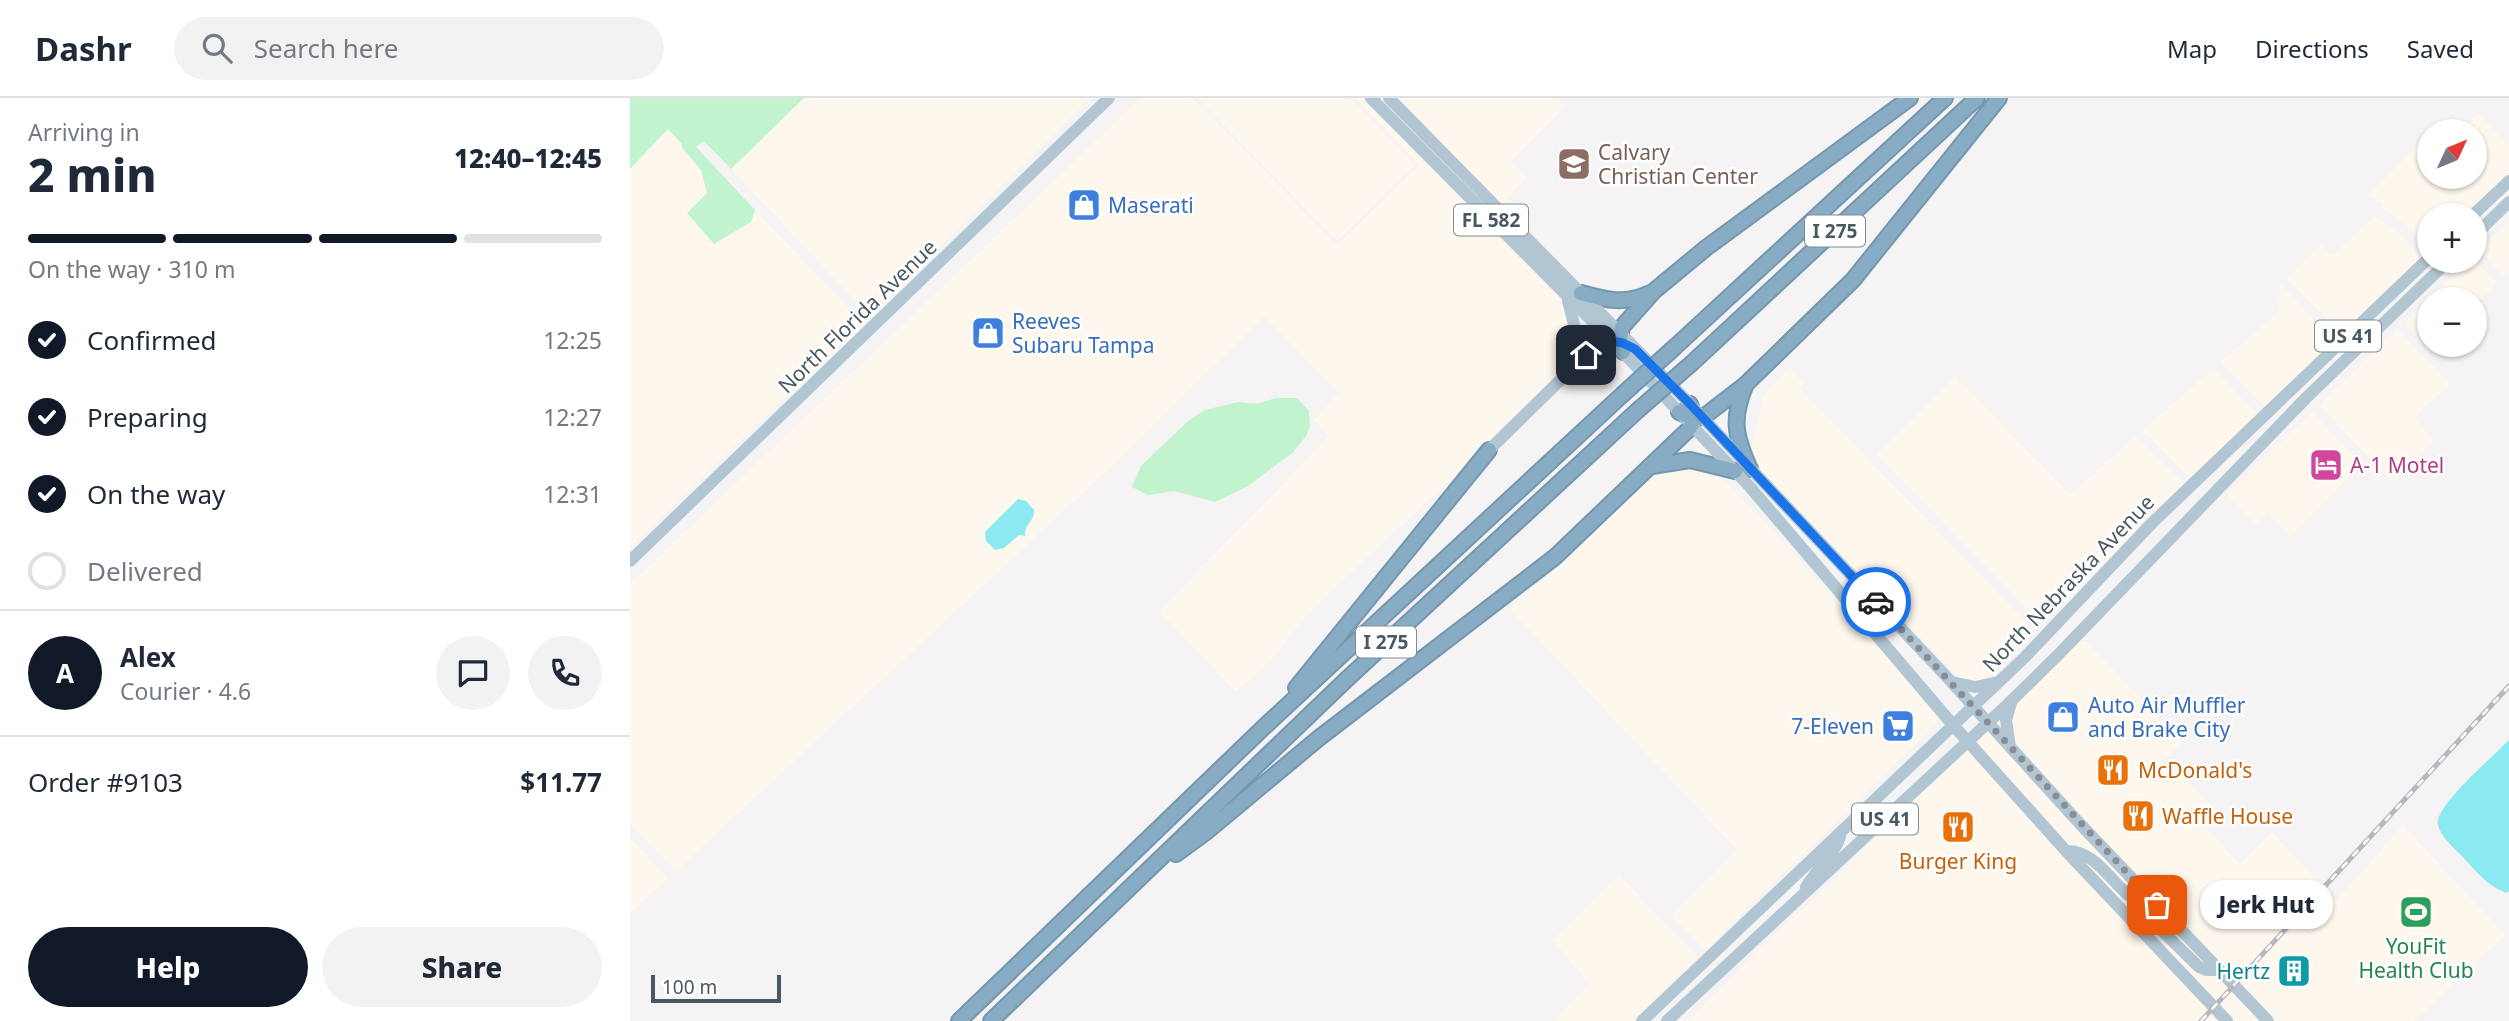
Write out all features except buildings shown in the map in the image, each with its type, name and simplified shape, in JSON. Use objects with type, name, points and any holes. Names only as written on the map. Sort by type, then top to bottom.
[{"type":"highway","points":[[1622,344],[1627,320],[1654,291],[1706,248],[1910,98]]},
{"type":"highway","name":"I 275","points":[[959,1021],[1264,727],[1945,98]]},
{"type":"highway","name":"I 275","points":[[991,1021],[1367,661],[1977,98]]},
{"type":"highway","points":[[1140,878],[1206,832],[1319,738],[1555,557],[1696,421],[1746,384],[1853,280],[1999,98]]},
{"type":"highway","points":[[1581,293],[1608,300],[1626,301],[1654,291]]},
{"type":"highway","points":[[1652,466],[1690,460],[1742,470],[1735,424],[1738,404],[1746,384]]},
{"type":"highway","points":[[1684,408],[1696,421]]},
{"type":"highway","points":[[1264,727],[1489,450]]},
{"type":"main road","name":"North Florida Avenue","points":[[630,561],[1109,98]]},
{"type":"main road","name":"FL 582","points":[[1371,98],[1565,295],[1622,344],[1684,408]]},
{"type":"main road","name":"FL 582","points":[[1389,98],[1581,293],[1622,344]]},
{"type":"main road","points":[[2486,203],[2509,181]]},
{"type":"main road","points":[[2487,223],[2509,202]]},
{"type":"main road","name":"North Nebraska Avenue","points":[[1642,1021],[1999,682],[2152,523],[2417,269]]},
{"type":"main road","name":"North Nebraska Avenue","points":[[1667,1021],[2012,700],[2306,398],[2436,273]]},
{"type":"main road","points":[[1565,295],[1576,332],[1571,369]]},
{"type":"main road","points":[[1489,450],[1596,346],[1622,344]]},
{"type":"main road","points":[[1696,421],[1950,681],[2267,1021]]},
{"type":"main road","points":[[1742,470],[1953,725],[2066,851],[2227,1021]]},
{"type":"main road","points":[[1950,681],[1975,687],[1999,682]]},
{"type":"main road","points":[[2010,747],[2006,720],[2012,700]]},
{"type":"main road","points":[[1801,897],[1819,866],[1838,845],[1840,832]]},
{"type":"main road","points":[[2066,851],[2076,851],[2087,856],[2128,895],[2135,895],[2142,889]]},
{"type":"main road","points":[[2135,924],[2144,921],[2155,924],[2199,967],[2206,971],[2219,970]]},
{"type":"shaded area","points":[[804,98],[1091,98],[870,316],[731,169]]},
{"type":"shaded area","points":[[1141,98],[1192,98],[1337,245],[1419,165],[1356,98],[1361,98],[1562,301],[1571,333],[1567,367],[1486,447],[1329,593],[1301,622],[1272,659],[1236,692],[1159,611],[1329,437],[1314,420],[1339,393],[1264,316],[1100,477],[676,871],[630,823],[630,584]]},
{"type":"shaded area","points":[[1198,98],[1350,98],[1415,165],[1337,241]]},
{"type":"shaded area","points":[[1396,98],[1557,98],[1565,107],[1511,161],[1527,177],[1501,205]]},
{"type":"shaded area","points":[[2487,123],[2509,146],[2509,174],[2479,203],[2417,203],[2417,236],[2382,208],[2382,203],[2367,196],[2417,146],[2417,189],[2487,189]]},
{"type":"shaded area","points":[[667,129],[683,144],[682,148],[701,170],[707,193],[751,222],[755,210],[863,323],[630,546],[630,169],[647,137]]},
{"type":"shaded area","points":[[2375,216],[2403,236],[2417,251],[2417,263],[2342,335],[2287,278],[2321,245],[2330,254],[2334,254]]},
{"type":"shaded area","points":[[2509,221],[2509,272],[2504,276],[2487,258],[2487,242]]},
{"type":"shaded area","points":[[2456,273],[2487,273],[2497,283],[2487,293],[2487,287],[2441,287]]},
{"type":"shaded area","points":[[2280,284],[2335,342],[2265,408],[2221,362],[2279,311]]},
{"type":"shaded area","points":[[2417,310],[2417,336],[2404,323]]},
{"type":"shaded area","points":[[2397,329],[2417,350],[2417,357],[2424,357],[2450,384],[2414,418],[2434,441],[2392,482],[2319,405]]},
{"type":"shaded area","points":[[1790,368],[1804,384],[1800,389],[2035,631],[1983,681],[1962,680],[1768,481],[1751,454],[1763,396]]},
{"type":"shaded area","points":[[2213,369],[2258,415],[2192,478],[2143,430]]},
{"type":"shaded area","points":[[1955,377],[2069,493],[2074,492],[2135,436],[2185,485],[2042,624],[1877,454]]},
{"type":"shaded area","points":[[2312,412],[2362,465],[2290,536],[2268,513],[2256,524],[2227,494]]},
{"type":"shaded area","points":[[1682,465],[1714,469],[1854,618],[1941,719],[1705,950],[1671,915],[1737,850],[1510,609],[1648,482],[1671,467]]},
{"type":"shaded area","points":[[2082,637],[2182,742],[2165,759],[2217,812],[2204,826],[2240,864],[2272,832],[2336,901],[2403,825],[2505,935],[2414,1021],[1687,1021]]},
{"type":"shaded area","points":[[630,838],[668,878],[630,913]]},
{"type":"shaded area","points":[[1619,875],[1698,957],[1632,1021],[1554,1021],[1589,984],[1553,940]]},
{"type":"green space","points":[[630,98],[804,98],[731,169],[704,141],[696,147],[755,210],[751,222],[714,244],[687,213],[707,193],[701,170],[668,129],[630,169]]},
{"type":"green space","points":[[1276,398],[1297,398],[1309,411],[1310,426],[1306,436],[1292,453],[1248,486],[1215,502],[1174,491],[1148,495],[1132,487],[1141,466],[1188,421],[1205,410],[1238,402],[1256,404]]},
{"type":"water","points":[[1018,499],[1026,501],[1034,510],[1025,536],[1019,535],[1004,548],[995,550],[986,541],[985,532]]},
{"type":"water","points":[[2509,740],[2509,891],[2506,893],[2487,882],[2477,872],[2448,842],[2438,825],[2445,806],[2455,794]]},
{"type":"railway","points":[[2201,1021],[2509,686]]},
{"type":"way so far","points":[[1876,602],[2157,905]]},
{"type":"place","name":"Calvary Christian Center","points":[[1574,164]]},
{"type":"place","name":"Maserati","points":[[1084,205]]},
{"type":"place","name":"Reeves Subaru Tampa","points":[[988,333]]},
{"type":"place","name":"A-1 Motel","points":[[2326,465]]},
{"type":"place","name":"Auto Air Muffler and Brake City","points":[[2063,717]]},
{"type":"place","name":"7-Eleven","points":[[1898,726]]},
{"type":"place","name":"McDonald's","points":[[2113,770]]},
{"type":"place","name":"Waffle House","points":[[2138,816]]},
{"type":"place","name":"Burger King","points":[[1958,827]]},
{"type":"place","name":"Jerk Hut","points":[[2157,905]]},
{"type":"place","name":"YouFit Health Club","points":[[2416,912]]},
{"type":"place","name":"Hertz","points":[[2294,971]]},
{"type":"route","points":[[1586,355],[1596,346],[1612,341],[1635,349],[1876,602]]}]
